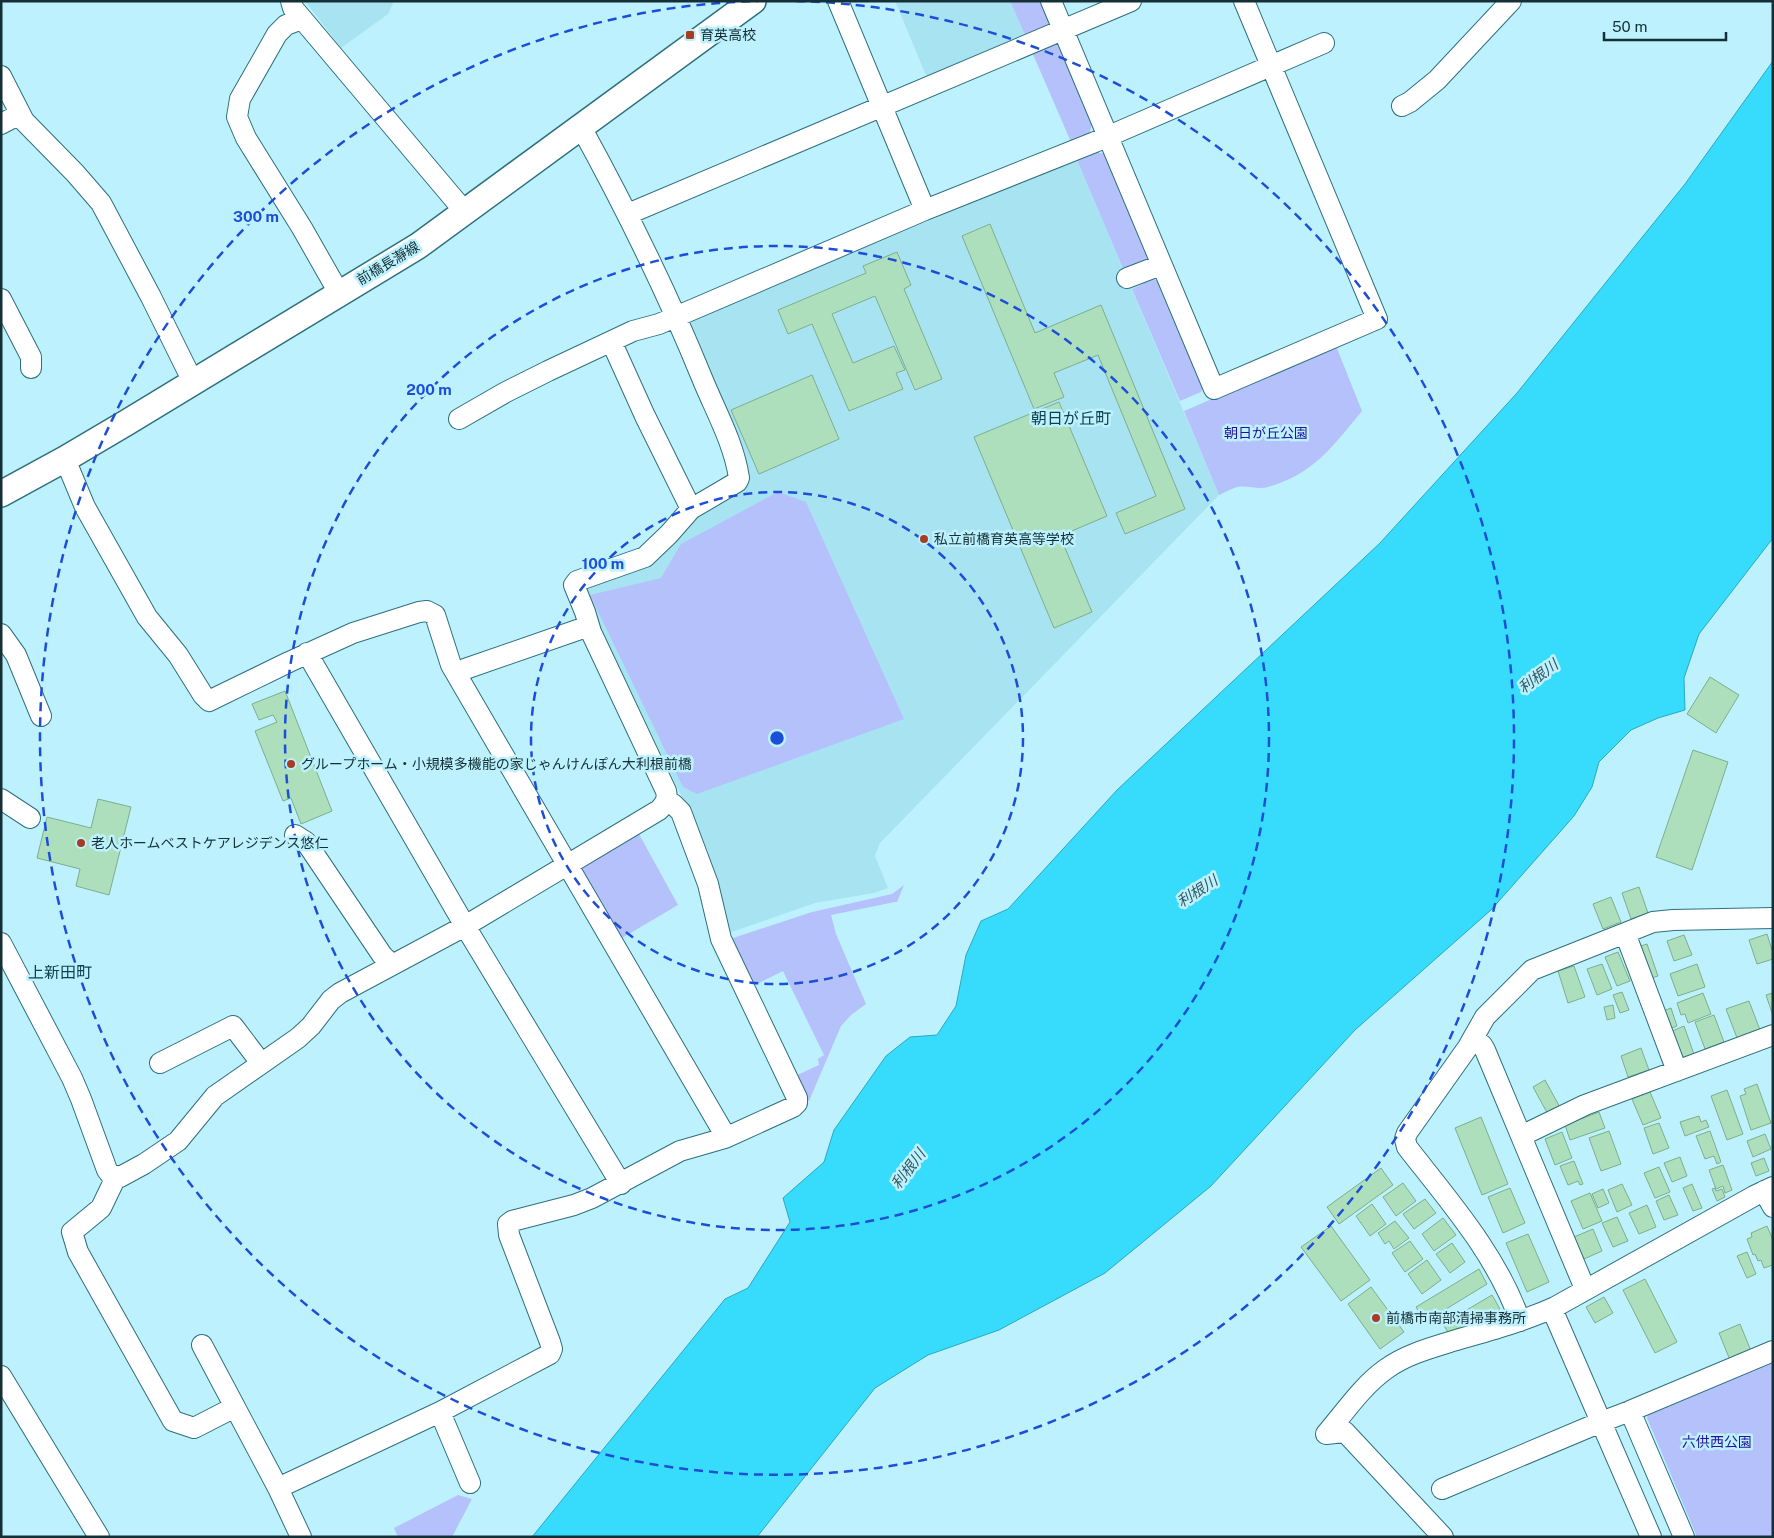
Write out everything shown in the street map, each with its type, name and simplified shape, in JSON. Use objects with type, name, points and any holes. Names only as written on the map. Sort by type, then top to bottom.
[{"type":"main road","name":"前橋長瀞線","points":[[1,494],[65,459],[418,246],[581,127],[743,4]]},
{"type":"street","points":[[290,1],[292,8],[465,212]]},
{"type":"street","points":[[838,1],[925,210]]},
{"type":"street","points":[[1051,1],[1214,389],[1376,318],[1244,1]]},
{"type":"street","points":[[628,214],[1131,1]]},
{"type":"street","points":[[1402,106],[1438,80],[1511,1]]},
{"type":"street","points":[[302,19],[286,24],[277,34],[240,99],[236,117],[246,138],[297,219],[339,293]]},
{"type":"street","points":[[459,419],[506,392],[612,343],[633,331],[659,324],[925,210],[1108,137],[1324,43]]},
{"type":"street","points":[[1,76],[20,114],[33,132],[101,203],[151,297],[193,382]]},
{"type":"street","points":[[1,124],[20,114]]},
{"type":"street","points":[[1,944],[64,1063],[81,1099],[108,1170],[114,1176],[120,1177],[127,1175],[172,1145],[185,1134],[215,1096],[306,1031],[335,996],[464,926],[659,810],[666,801],[666,791],[589,626],[574,585],[578,581],[645,557],[691,509],[737,482],[739,478],[724,428],[682,328],[628,214],[581,127]]},
{"type":"street","points":[[1128,278],[1161,265]]},
{"type":"street","points":[[1,299],[30,357],[31,368]]},
{"type":"street","points":[[612,343],[645,416],[691,509]]},
{"type":"street","points":[[65,459],[85,507],[147,617],[178,655],[203,696],[209,702],[307,653],[368,627],[427,611],[437,618],[448,657],[457,674],[725,1138]]},
{"type":"street","points":[[457,674],[465,669],[589,626]]},
{"type":"street","points":[[1,634],[16,655],[41,716]]},
{"type":"street","points":[[307,653],[464,926],[621,1184]]},
{"type":"street","points":[[1,799],[30,818]]},
{"type":"street","points":[[278,1488],[440,1412],[550,1354],[552,1349],[510,1235],[508,1224],[512,1221],[592,1198],[680,1151],[725,1138],[793,1107],[797,1103],[720,939],[708,884],[682,812],[666,801]]},
{"type":"street","points":[[294,835],[306,842],[382,955],[391,964]]},
{"type":"street","points":[[1520,1321],[1515,1306],[1486,1252],[1407,1147],[1405,1139],[1407,1133],[1474,1038],[1485,1017],[1532,970],[1653,922],[1663,920],[1773,918]]},
{"type":"street","points":[[1625,933],[1677,1071]]},
{"type":"street","points":[[160,1063],[233,1026],[261,1063]]},
{"type":"street","points":[[1521,1136],[1585,1105],[1773,1035]]},
{"type":"street","points":[[1474,1038],[1485,1050],[1583,1284],[1587,1289]]},
{"type":"street","points":[[113,1183],[101,1208],[72,1232],[78,1252],[173,1421],[194,1428],[235,1407]]},
{"type":"street","points":[[1326,1434],[1362,1391],[1387,1368],[1408,1356],[1552,1309],[1587,1289],[1770,1195]]},
{"type":"street","points":[[1552,1309],[1651,1537]]},
{"type":"street","points":[[202,1345],[278,1488],[300,1537]]},
{"type":"street","points":[[1442,1489],[1773,1351]]},
{"type":"street","points":[[1,1376],[98,1537]]},
{"type":"street","points":[[1630,1411],[1684,1537]]},
{"type":"street","points":[[440,1412],[470,1483]]},
{"type":"street","points":[[1326,1434],[1345,1432],[1443,1537]]},
{"type":"street","points":[[1326,1434],[1377,1480],[1411,1518],[1424,1537]]},
{"type":"shaded area","points":[[305,1],[394,1],[388,14],[341,48]]},
{"type":"shaded area","points":[[895,1],[1010,1],[1026,37],[928,80]]},
{"type":"shaded area","name":"私立前橋育英高等学校","points":[[1077,160],[1219,495],[880,843],[875,856],[888,888],[874,893],[815,903],[726,934],[705,856],[709,853],[582,589],[695,514],[748,483],[690,322],[691,319]]},
{"type":"green space","points":[[1010,1],[1044,1],[1051,19],[1047,29],[1026,37]]},
{"type":"green space","points":[[1052,43],[1060,47],[1092,124],[1089,134],[1071,142],[1032,52]]},
{"type":"green space","points":[[1096,152],[1105,154],[1148,256],[1146,263],[1125,273],[1077,160]]},
{"type":"green space","points":[[1153,279],[1159,281],[1203,386],[1201,392],[1180,401],[1132,289]]},
{"type":"green space","name":"朝日が丘公園","points":[[1336,346],[1362,411],[1332,447],[1298,475],[1268,487],[1237,487],[1219,495],[1184,411]]},
{"type":"green space","points":[[778,492],[806,502],[904,719],[697,794],[683,787],[590,595],[661,578],[681,544]]},
{"type":"green space","points":[[639,834],[678,905],[617,941],[579,868]]},
{"type":"green space","points":[[904,885],[897,902],[831,915],[836,934],[866,1004],[851,1015],[841,1026],[809,1101],[807,1101],[791,1078],[819,1065],[818,1059],[824,1055],[783,971],[753,986],[730,939],[812,912],[892,894]]},
{"type":"green space","name":"六供西公園","points":[[1773,1357],[1773,1537],[1697,1537],[1647,1418],[1650,1409]]},
{"type":"green space","points":[[458,1495],[472,1499],[452,1537],[398,1537],[394,1528]]},
{"type":"water","name":"利根川","points":[[1773,61],[1773,538],[1699,634],[1684,678],[1685,710],[1658,718],[1631,730],[1599,762],[1592,787],[1574,816],[1491,910],[1355,1030],[1211,1186],[1105,1273],[999,1330],[928,1355],[875,1388],[757,1537],[532,1537],[725,1299],[748,1288],[790,1222],[783,1198],[824,1162],[834,1130],[886,1056],[910,1037],[937,1035],[956,1006],[966,955],[981,921],[1008,909],[1117,790],[1380,543],[1517,393],[1685,184]]},
{"type":"building","points":[[990,224],[1035,333],[1101,305],[1185,509],[1125,534],[1116,513],[1156,496],[1098,355],[1054,373],[1064,397],[1034,409],[962,236]]},
{"type":"building","points":[[897,252],[911,285],[904,289],[942,379],[915,390],[875,296],[832,314],[853,363],[894,346],[905,370],[896,373],[903,389],[849,411],[812,324],[788,334],[778,310],[866,273],[863,266]]},
{"type":"building","points":[[812,375],[839,439],[759,474],[731,410]]},
{"type":"building","points":[[1059,402],[1107,516],[1060,536],[1092,612],[1054,628],[974,437]]},
{"type":"building","points":[[1710,677],[1739,695],[1716,733],[1687,714]]},
{"type":"building","name":"グループホーム・小規模多機能の家じゃんけんぽん大利根前橋","points":[[285,691],[332,811],[301,824],[291,798],[283,801],[255,731],[277,722],[273,715],[259,720],[252,704]]},
{"type":"building","points":[[1693,750],[1728,762],[1692,870],[1656,857]]},
{"type":"building","name":"老人ホームベストケアレジデンス悠仁","points":[[98,799],[131,807],[109,895],[76,886],[80,869],[37,858],[47,817],[91,828]]},
{"type":"building","points":[[1639,887],[1648,913],[1631,919],[1622,893]]},
{"type":"building","points":[[1611,897],[1621,922],[1603,929],[1593,904]]},
{"type":"building","points":[[1767,934],[1773,959],[1757,964],[1749,940]]},
{"type":"building","points":[[1684,935],[1692,955],[1674,961],[1667,941]]},
{"type":"building","points":[[1647,944],[1658,976],[1646,980],[1635,948]]},
{"type":"building","points":[[1618,952],[1630,981],[1617,986],[1605,957]]},
{"type":"building","points":[[1602,964],[1612,989],[1597,995],[1587,969]]},
{"type":"building","points":[[1697,964],[1705,987],[1678,996],[1670,974]]},
{"type":"building","points":[[1574,966],[1585,997],[1568,1003],[1558,971]]},
{"type":"building","points":[[1622,992],[1629,1010],[1620,1013],[1613,995]]},
{"type":"building","points":[[1703,993],[1711,1014],[1688,1023],[1685,1014],[1681,1015],[1677,1003]]},
{"type":"building","points":[[1773,993],[1773,1016],[1766,995]]},
{"type":"building","points":[[1749,1001],[1760,1030],[1737,1038],[1726,1009]]},
{"type":"building","points":[[1613,1005],[1615,1018],[1607,1020],[1604,1007]]},
{"type":"building","points":[[1671,1008],[1677,1026],[1664,1031],[1658,1013]]},
{"type":"building","points":[[1714,1015],[1724,1042],[1705,1049],[1695,1022]]},
{"type":"building","points":[[1684,1026],[1695,1057],[1680,1062],[1670,1032]]},
{"type":"building","points":[[1641,1048],[1649,1070],[1628,1077],[1621,1056]]},
{"type":"building","points":[[1545,1080],[1562,1111],[1550,1118],[1533,1087]]},
{"type":"building","points":[[1757,1084],[1771,1123],[1751,1130],[1740,1096],[1746,1094],[1744,1089]]},
{"type":"building","points":[[1727,1090],[1743,1134],[1727,1140],[1711,1096]]},
{"type":"building","points":[[1650,1092],[1661,1118],[1643,1125],[1632,1099]]},
{"type":"building","points":[[1599,1112],[1605,1128],[1570,1140],[1565,1125]]},
{"type":"building","points":[[1699,1116],[1701,1122],[1706,1120],[1709,1127],[1685,1136],[1680,1122]]},
{"type":"building","points":[[1481,1117],[1508,1184],[1482,1195],[1455,1128]]},
{"type":"building","points":[[1659,1123],[1669,1148],[1653,1154],[1644,1128]]},
{"type":"building","points":[[1609,1131],[1621,1164],[1601,1171],[1589,1138]]},
{"type":"building","points":[[1710,1131],[1721,1162],[1717,1164],[1714,1156],[1705,1159],[1696,1136]]},
{"type":"building","points":[[1562,1132],[1572,1158],[1555,1165],[1545,1139]]},
{"type":"building","points":[[1765,1134],[1771,1149],[1753,1157],[1747,1141]]},
{"type":"building","points":[[1680,1157],[1687,1176],[1672,1182],[1664,1163]]},
{"type":"building","points":[[1764,1158],[1769,1171],[1756,1176],[1751,1163]]},
{"type":"building","points":[[1574,1161],[1583,1184],[1580,1185],[1578,1181],[1568,1185],[1560,1166]]},
{"type":"building","points":[[1723,1165],[1732,1190],[1725,1193],[1723,1186],[1716,1189],[1709,1170]]},
{"type":"building","points":[[1659,1167],[1670,1192],[1655,1198],[1644,1173]]},
{"type":"building","points":[[1381,1168],[1393,1185],[1339,1224],[1327,1207]]},
{"type":"building","points":[[1403,1183],[1416,1201],[1396,1216],[1383,1197]]},
{"type":"building","points":[[1622,1184],[1632,1205],[1617,1212],[1608,1190]]},
{"type":"building","points":[[1692,1184],[1702,1208],[1693,1211],[1683,1188]]},
{"type":"building","points":[[1510,1188],[1525,1223],[1503,1233],[1488,1197]]},
{"type":"building","points":[[1715,1188],[1716,1191],[1722,1189],[1725,1197],[1717,1201],[1712,1189]]},
{"type":"building","points":[[1603,1189],[1609,1203],[1598,1208],[1592,1194]]},
{"type":"building","points":[[1590,1193],[1602,1221],[1583,1229],[1571,1201]]},
{"type":"building","points":[[1669,1195],[1678,1215],[1664,1220],[1656,1201]]},
{"type":"building","points":[[1425,1199],[1436,1213],[1414,1229],[1403,1214]]},
{"type":"building","points":[[1372,1204],[1386,1224],[1370,1236],[1356,1216]]},
{"type":"building","points":[[1647,1205],[1656,1227],[1639,1234],[1629,1213]]},
{"type":"building","points":[[1617,1217],[1628,1241],[1613,1247],[1602,1223]]},
{"type":"building","points":[[1443,1218],[1456,1235],[1434,1251],[1422,1234]]},
{"type":"building","points":[[1395,1221],[1409,1238],[1394,1249],[1389,1241],[1385,1244],[1378,1233]]},
{"type":"building","points":[[1331,1226],[1370,1280],[1341,1301],[1301,1247]]},
{"type":"building","points":[[1767,1226],[1773,1240],[1773,1265],[1764,1268],[1761,1260],[1758,1261],[1755,1254],[1753,1255],[1747,1239],[1752,1237],[1751,1233]]},
{"type":"building","points":[[1593,1229],[1602,1251],[1584,1259],[1574,1237]]},
{"type":"building","points":[[1528,1234],[1549,1282],[1527,1292],[1506,1243]]},
{"type":"building","points":[[1410,1241],[1423,1259],[1405,1272],[1392,1253]]},
{"type":"building","points":[[1452,1243],[1465,1262],[1450,1273],[1436,1254]]},
{"type":"building","points":[[1747,1252],[1756,1274],[1747,1278],[1737,1256]]},
{"type":"building","points":[[1427,1260],[1441,1280],[1422,1294],[1408,1274]]},
{"type":"building","points":[[1479,1269],[1487,1284],[1425,1322],[1416,1307]]},
{"type":"building","points":[[1645,1279],[1677,1342],[1655,1353],[1623,1290]]},
{"type":"building","name":"前橋市南部清掃事務所","points":[[1371,1287],[1404,1332],[1380,1349],[1348,1304]]},
{"type":"building","points":[[1492,1295],[1500,1309],[1460,1332],[1458,1328],[1449,1334],[1443,1324]]},
{"type":"building","points":[[1604,1297],[1613,1313],[1595,1323],[1586,1307]]},
{"type":"building","points":[[1740,1324],[1751,1351],[1730,1360],[1719,1333]]},
{"type":"place","name":"育英高校","points":[[690,35]]},
{"type":"place","name":"私立前橋育英高等学校","points":[[924,539]]},
{"type":"place","name":"グループホーム・小規模多機能の家じゃんけんぽん大利根前橋","points":[[291,764]]},
{"type":"place","name":"老人ホームベストケアレジデンス悠仁","points":[[81,843]]},
{"type":"place","name":"前橋市南部清掃事務所","points":[[1376,1318]]},
{"type":"district","name":"朝日が丘町","points":[[1071,418]]},
{"type":"district","name":"上新田町","points":[[60,972]]}]
